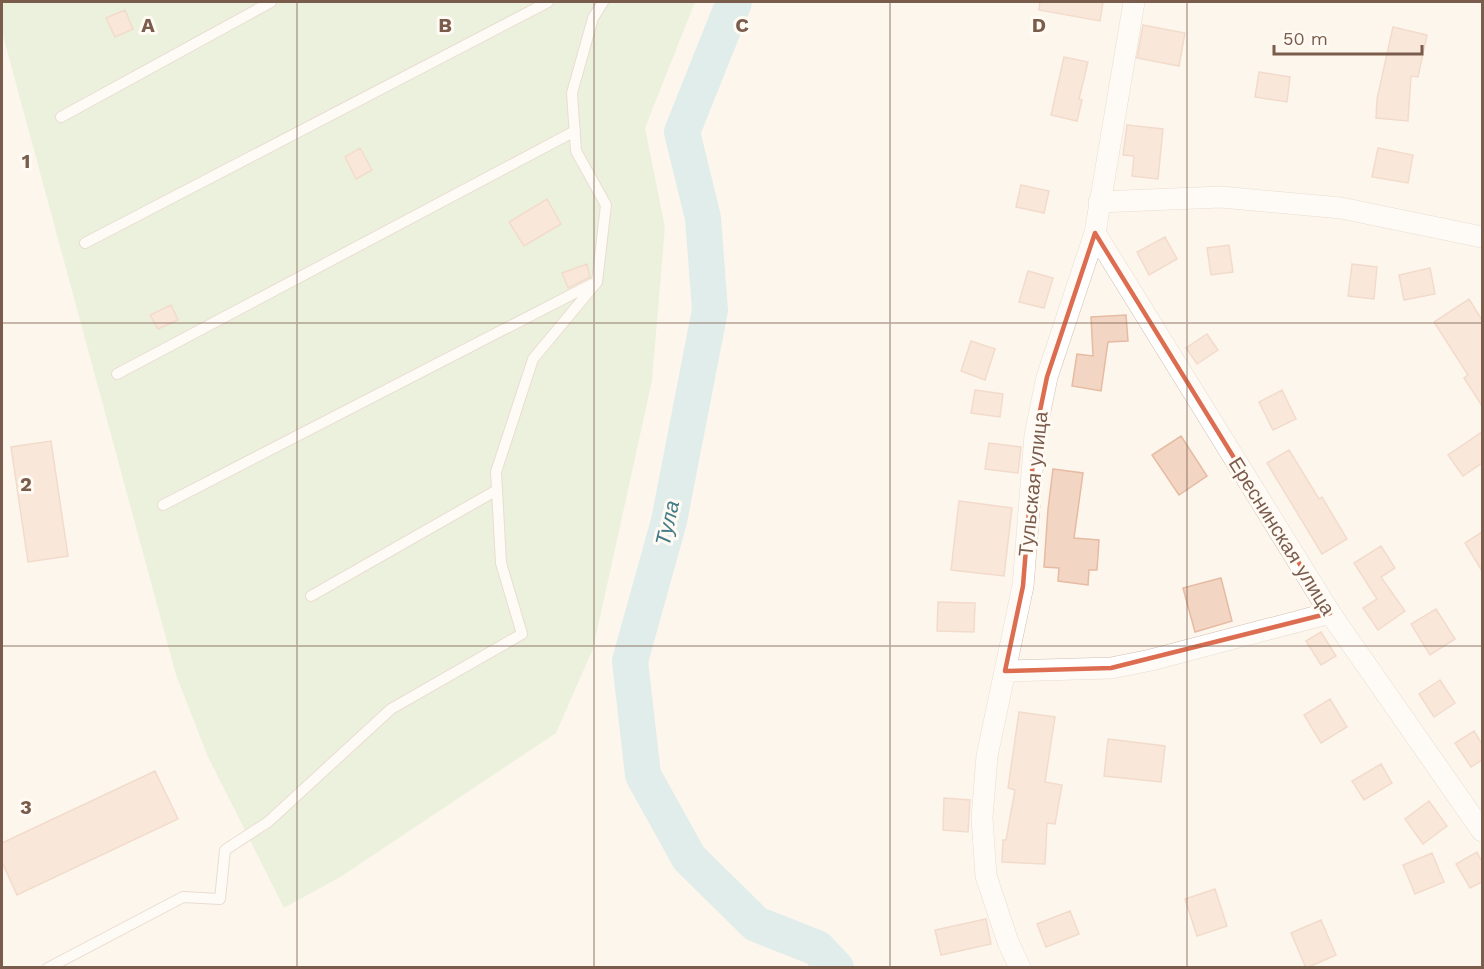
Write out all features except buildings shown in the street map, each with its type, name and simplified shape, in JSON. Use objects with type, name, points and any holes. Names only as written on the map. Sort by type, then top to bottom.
[{"type":"street","name":"Тульская улица","points":[[1020,968],[1008,942],[986,876],[982,818],[987,756],[1023,586],[1035,435],[1047,378],[1095,233],[1134,2]]},
{"type":"street","points":[[1099,202],[1221,197],[1341,208],[1482,237]]},
{"type":"street","name":"Ереснинская улица","points":[[1095,233],[1329,613],[1482,831]]},
{"type":"street","points":[[1005,671],[1111,668],[1151,660],[1329,613]]},
{"type":"lane","points":[[61,117],[271,2]]},
{"type":"lane","points":[[85,243],[548,2]]},
{"type":"lane","points":[[48,968],[183,897],[220,899],[225,850],[268,822],[392,710],[522,634],[501,563],[496,472],[533,359],[597,282],[606,205],[576,151],[572,93],[593,18],[603,2]]},
{"type":"lane","points":[[117,374],[575,131]]},
{"type":"lane","points":[[163,505],[597,282]]},
{"type":"lane","points":[[311,596],[497,490]]},
{"type":"highlighted area","points":[[1095,233],[1330,613],[1111,668],[1005,671],[1023,586],[1035,435],[1047,377]]},
{"type":"green space","points":[[2,2],[695,2],[645,128],[665,227],[652,381],[593,649],[556,733],[342,876],[284,908],[208,757],[176,675],[2,32]]},
{"type":"waterway","name":"Тула","points":[[734,2],[682,132],[703,218],[710,310],[669,521],[630,661],[643,775],[689,858],[756,924],[817,948],[836,968]]}]
